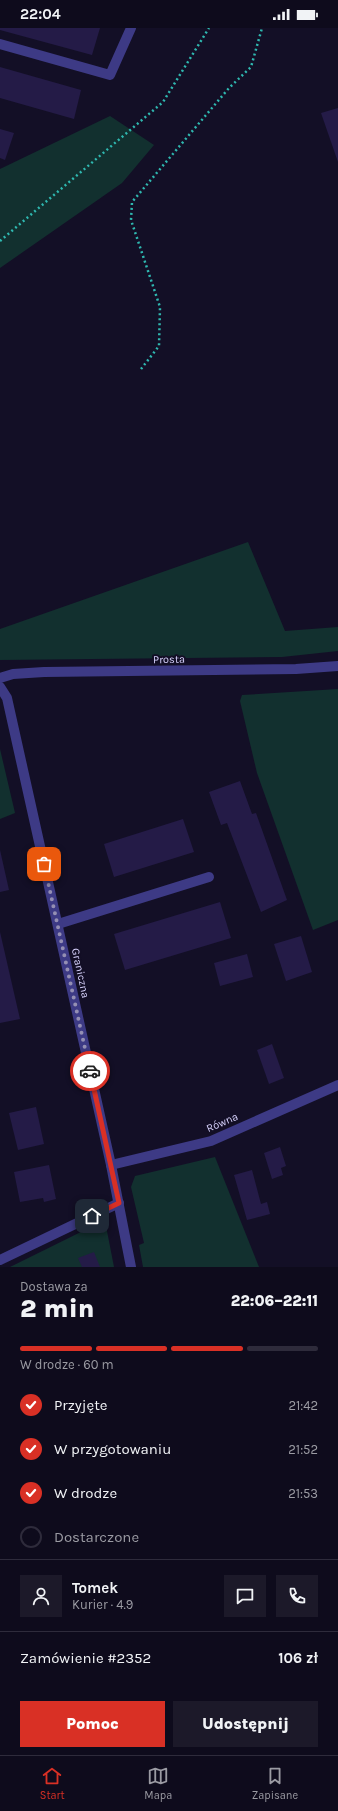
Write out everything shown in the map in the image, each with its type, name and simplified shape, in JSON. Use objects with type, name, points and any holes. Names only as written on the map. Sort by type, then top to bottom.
[{"type":"street","points":[[0,44],[110,75],[131,28]]},
{"type":"street","name":"Prosta","points":[[0,678],[13,674],[44,672],[288,669],[338,666]]},
{"type":"street","name":"Graniczna","points":[[0,687],[7,698],[111,1165],[131,1267]]},
{"type":"street","points":[[58,924],[209,876]]},
{"type":"street","name":"Równa","points":[[111,1165],[211,1141],[338,1085]]},
{"type":"street","points":[[0,1260],[119,1203]]},
{"type":"path","points":[[0,241],[163,102],[209,28]]},
{"type":"path","points":[[141,369],[159,346],[160,306],[131,220],[132,202],[230,88],[251,67],[262,28]]},
{"type":"green space","points":[[110,116],[154,145],[122,183],[0,268],[0,169]]},
{"type":"green space","points":[[248,542],[285,631],[338,627],[338,651],[282,657],[0,660],[0,629]]},
{"type":"green space","points":[[338,689],[338,920],[313,930],[257,773],[240,701],[242,695]]},
{"type":"green space","points":[[0,749],[15,813],[0,819]]},
{"type":"green space","points":[[215,1157],[259,1267],[143,1267],[139,1245],[144,1243],[131,1187],[135,1176]]},
{"type":"green space","points":[[101,1224],[105,1226],[107,1231],[114,1267],[10,1267],[93,1226]]},
{"type":"building","points":[[0,28],[100,28],[92,55],[0,30]]},
{"type":"building","points":[[0,67],[81,90],[74,119],[0,98]]},
{"type":"building","points":[[338,108],[338,162],[321,113]]},
{"type":"building","points":[[0,129],[14,133],[5,160],[0,158]]},
{"type":"building","points":[[240,781],[252,814],[256,813],[287,900],[261,912],[227,823],[221,825],[209,792]]},
{"type":"building","points":[[183,819],[194,852],[114,877],[104,844]]},
{"type":"building","points":[[0,850],[9,890],[0,892]]},
{"type":"building","points":[[220,902],[231,938],[125,970],[114,934]]},
{"type":"building","points":[[0,932],[20,1019],[0,1023]]},
{"type":"building","points":[[301,936],[312,972],[286,981],[274,944]]},
{"type":"building","points":[[247,954],[253,977],[220,986],[214,963]]},
{"type":"building","points":[[272,1044],[284,1078],[269,1084],[257,1050]]},
{"type":"building","points":[[36,1107],[44,1144],[18,1150],[9,1113]]},
{"type":"building","points":[[280,1147],[286,1166],[281,1168],[283,1175],[272,1179],[264,1153]]},
{"type":"building","points":[[49,1165],[56,1199],[44,1202],[43,1198],[20,1202],[14,1172]]},
{"type":"building","points":[[252,1170],[261,1204],[267,1202],[270,1214],[247,1220],[234,1175]]},
{"type":"building","points":[[94,1252],[100,1267],[82,1267],[78,1258]]},
{"type":"way so far","points":[[44,864],[90,1071]]},
{"type":"route","points":[[90,1071],[119,1203],[92,1216]]}]
